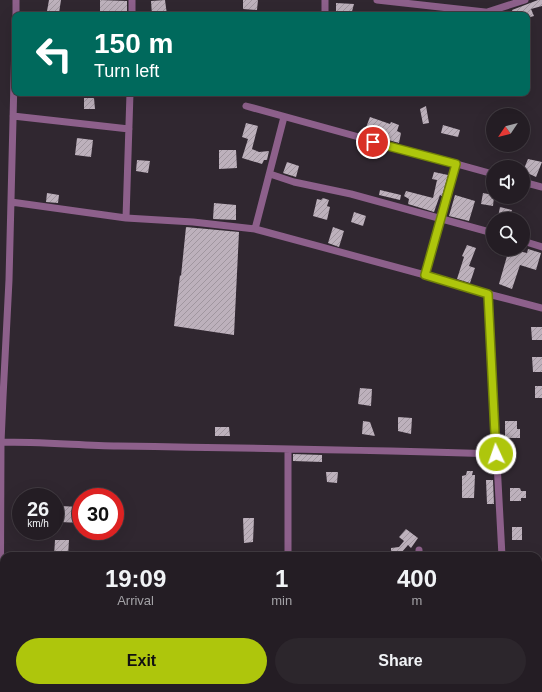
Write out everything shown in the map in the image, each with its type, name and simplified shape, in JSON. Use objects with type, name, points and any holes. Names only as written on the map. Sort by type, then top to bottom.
[{"type":"street","points":[[16,0],[16,12]]},
{"type":"street","points":[[132,0],[132,12]]},
{"type":"street","points":[[325,12],[326,0]]},
{"type":"street","points":[[377,0],[485,12],[525,0]]},
{"type":"street","points":[[1,552],[1,397],[12,202],[14,96]]},
{"type":"street","points":[[126,218],[130,96]]},
{"type":"street","points":[[246,106],[486,172]]},
{"type":"street","points":[[13,116],[129,129]]},
{"type":"street","points":[[255,229],[284,117]]},
{"type":"street","points":[[425,275],[456,164]]},
{"type":"street","points":[[270,174],[294,182],[350,194],[486,231]]},
{"type":"street","points":[[530,184],[542,187]]},
{"type":"street","points":[[12,202],[126,218],[193,222],[255,229],[542,308]]},
{"type":"street","points":[[530,243],[542,247]]},
{"type":"street","points":[[488,294],[502,552]]},
{"type":"street","points":[[1,442],[496,454]]},
{"type":"street","points":[[288,449],[288,552]]},
{"type":"building","points":[[49,0],[61,0],[59,12],[47,11]]},
{"type":"building","points":[[100,0],[127,1],[127,12],[100,12]]},
{"type":"building","points":[[165,0],[167,12],[152,12],[151,1]]},
{"type":"building","points":[[243,0],[258,0],[257,10],[243,9]]},
{"type":"building","points":[[538,0],[542,0],[542,6],[531,9],[534,16],[530,17],[530,12],[513,12],[512,10]]},
{"type":"building","points":[[336,3],[354,4],[352,12],[336,12]]},
{"type":"building","points":[[84,98],[94,98],[95,109],[84,109]]},
{"type":"building","points":[[426,106],[429,123],[423,124],[420,109]]},
{"type":"building","points":[[370,117],[390,124],[391,122],[399,125],[397,131],[401,133],[399,143],[385,139],[383,136],[365,130]]},
{"type":"building","points":[[246,123],[258,126],[252,149],[259,152],[269,151],[267,160],[264,160],[262,164],[242,158],[248,139],[242,137]]},
{"type":"building","points":[[443,125],[460,130],[458,137],[441,133]]},
{"type":"building","points":[[77,138],[93,140],[91,157],[75,155]]},
{"type":"building","points":[[219,150],[236,150],[237,168],[219,169]]},
{"type":"building","points":[[528,159],[542,162],[536,177],[530,174],[530,160]]},
{"type":"building","points":[[137,160],[150,161],[148,173],[136,171]]},
{"type":"building","points":[[287,162],[299,166],[296,177],[283,173]]},
{"type":"building","points":[[434,172],[448,175],[442,196],[440,195],[434,212],[408,204],[409,199],[404,196],[406,191],[433,198],[437,180],[432,179]]},
{"type":"building","points":[[380,190],[401,195],[400,200],[379,195]]},
{"type":"building","points":[[47,193],[59,195],[58,203],[46,202]]},
{"type":"building","points":[[483,193],[486,194],[486,204],[493,204],[493,206],[481,204]]},
{"type":"building","points":[[455,195],[475,201],[469,221],[449,216]]},
{"type":"building","points":[[323,198],[329,200],[327,206],[330,207],[327,220],[313,216],[317,199],[321,200]]},
{"type":"building","points":[[214,203],[236,205],[236,220],[213,219]]},
{"type":"building","points":[[500,207],[512,210],[511,212],[499,212]]},
{"type":"building","points":[[354,212],[366,216],[363,226],[351,222]]},
{"type":"building","points":[[186,227],[239,232],[234,335],[174,326]]},
{"type":"building","points":[[333,227],[344,231],[339,247],[328,243]]},
{"type":"building","points":[[467,245],[476,248],[469,266],[475,268],[470,283],[457,279],[464,257],[462,256]]},
{"type":"building","points":[[530,250],[541,253],[536,270],[520,265],[512,289],[499,284],[507,256],[530,256]]},
{"type":"building","points":[[531,327],[542,327],[542,340],[532,340]]},
{"type":"building","points":[[532,357],[542,357],[542,372],[533,372]]},
{"type":"building","points":[[535,386],[542,386],[542,398],[535,398]]},
{"type":"building","points":[[360,388],[372,389],[371,406],[358,404]]},
{"type":"building","points":[[398,417],[412,418],[411,434],[398,431]]},
{"type":"building","points":[[363,421],[370,422],[375,436],[362,434]]},
{"type":"building","points":[[505,421],[517,421],[517,429],[520,429],[520,438],[505,438]]},
{"type":"building","points":[[215,427],[229,427],[230,436],[215,436]]},
{"type":"building","points":[[293,454],[322,455],[322,462],[293,461]]},
{"type":"building","points":[[467,471],[473,471],[472,475],[475,475],[474,498],[462,498],[462,476],[466,475]]},
{"type":"building","points":[[326,472],[338,472],[337,483],[327,482]]},
{"type":"building","points":[[486,480],[493,480],[494,504],[487,504]]},
{"type":"building","points":[[510,488],[520,488],[521,491],[526,491],[526,498],[521,498],[521,501],[510,501]]},
{"type":"building","points":[[64,506],[72,507],[72,523],[64,522]]},
{"type":"building","points":[[243,518],[254,518],[253,542],[244,543]]},
{"type":"building","points":[[512,527],[522,527],[522,540],[512,540]]},
{"type":"building","points":[[406,529],[418,538],[411,548],[408,545],[402,552],[391,552],[391,548],[399,547],[404,541],[399,537]]},
{"type":"building","points":[[55,540],[69,540],[68,552],[54,552]]},
{"type":"route","points":[[373,142],[456,164],[425,275],[488,294],[496,454]]}]
